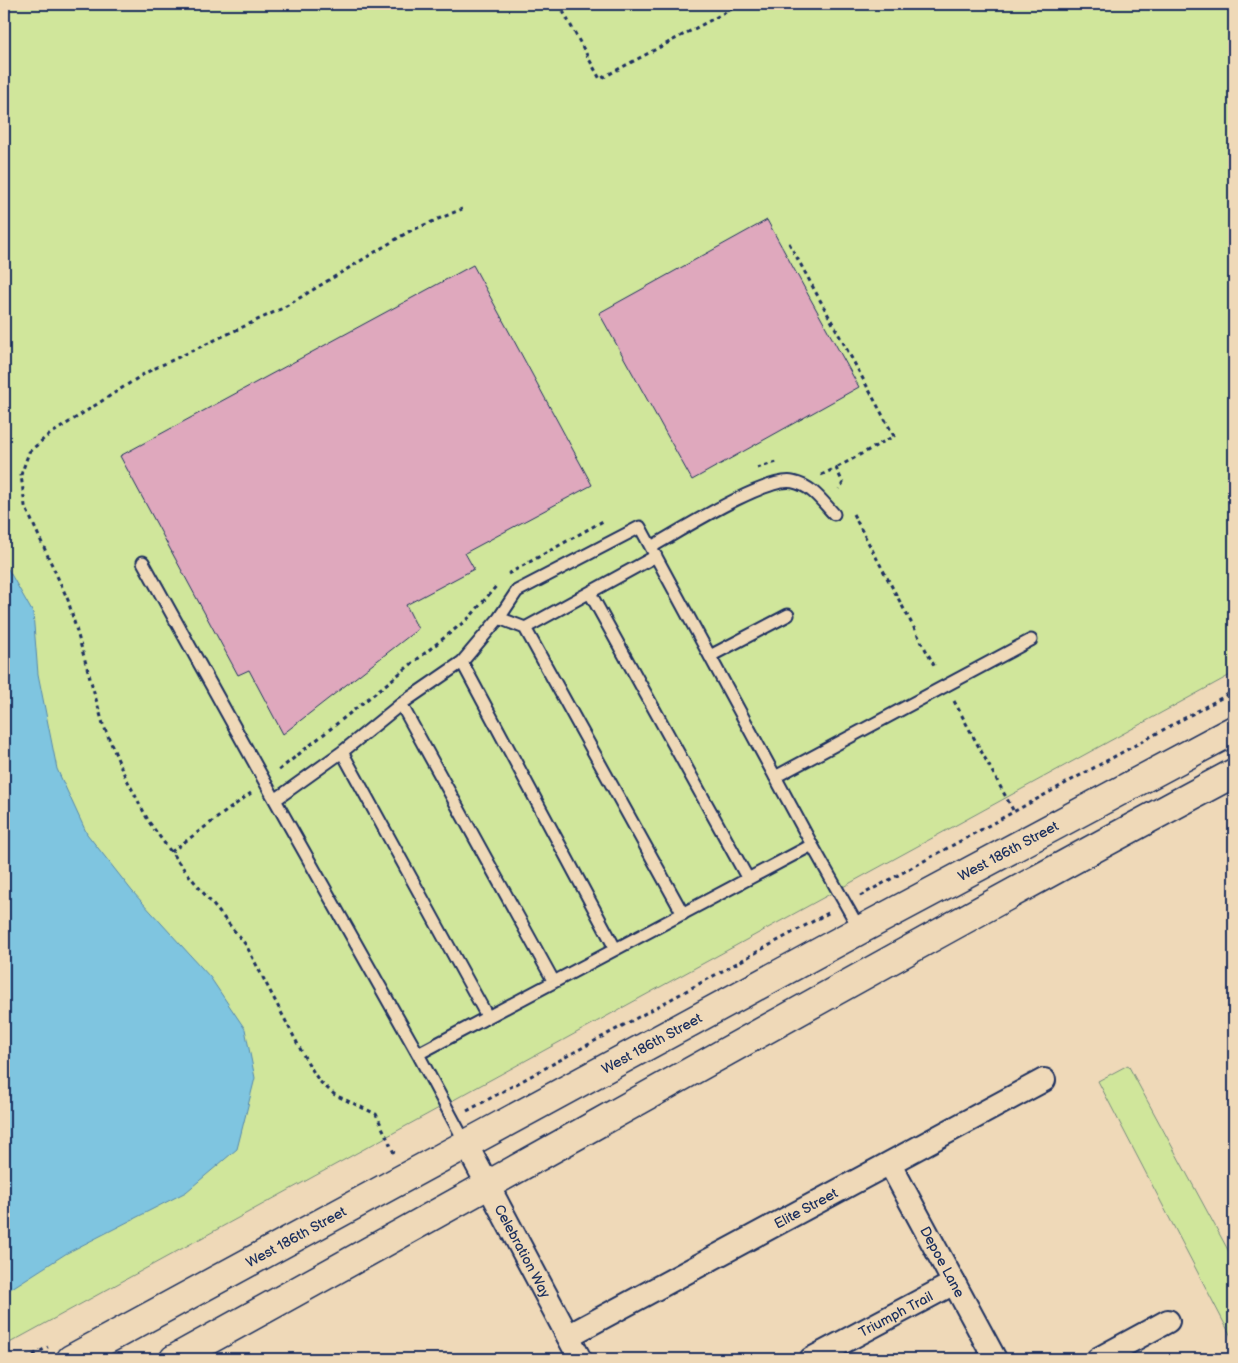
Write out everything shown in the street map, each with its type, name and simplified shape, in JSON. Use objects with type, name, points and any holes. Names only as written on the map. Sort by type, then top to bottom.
[{"type":"street","name":"West 186th Street","points":[[71,1359],[860,930],[1234,730]]},
{"type":"street","points":[[174,1359],[488,1187],[1097,846],[1234,773]]},
{"type":"street","name":"Elite Street","points":[[568,1336],[1044,1080]]},
{"type":"street","name":"Celebration Way","points":[[466,1144],[580,1359]]},
{"type":"street","name":"Depoe Lane","points":[[890,1164],[995,1359]]},
{"type":"street","name":"Triumph Trail","points":[[812,1359],[954,1283]]},
{"type":"street","points":[[1098,1359],[1168,1321]]},
{"type":"lane","points":[[525,628],[590,593],[760,488],[791,481],[812,489],[834,514]]},
{"type":"lane","points":[[275,800],[342,752],[401,704],[462,662],[499,618],[517,591],[640,527],[860,930]]},
{"type":"lane","points":[[144,562],[418,1054],[466,1144]]},
{"type":"lane","points":[[590,593],[748,878]]},
{"type":"lane","points":[[710,656],[788,615]]},
{"type":"lane","points":[[499,618],[525,628],[683,914]]},
{"type":"lane","points":[[775,777],[1031,640]]},
{"type":"lane","points":[[462,662],[615,948]]},
{"type":"lane","points":[[401,704],[554,982]]},
{"type":"lane","points":[[342,752],[487,1016]]},
{"type":"lane","points":[[418,1054],[812,845]]},
{"type":"path","points":[[559,4],[600,79],[741,4]]},
{"type":"path","points":[[789,242],[894,436],[817,478],[819,479]]},
{"type":"path","points":[[753,470],[772,462],[782,462]]},
{"type":"path","points":[[836,468],[844,483],[839,489]]},
{"type":"path","points":[[834,488],[839,489],[842,494]]},
{"type":"path","points":[[848,506],[1013,810]]},
{"type":"path","points":[[506,576],[511,571],[603,521]]},
{"type":"path","points":[[171,852],[265,782],[470,617],[500,582]]},
{"type":"green space","points":[[4,4],[1234,4],[1234,673],[4,1346]]},
{"type":"green space","points":[[1128,1065],[1234,1261],[1234,1342],[1098,1081]]},
{"type":"water","points":[[4,562],[33,613],[38,674],[57,769],[87,834],[132,891],[210,977],[245,1029],[255,1078],[237,1149],[186,1192],[67,1253],[4,1293]]},
{"type":"building","points":[[767,220],[859,387],[692,480],[599,313]]},
{"type":"building","points":[[473,265],[592,485],[465,553],[474,569],[406,605],[418,629],[283,734],[249,670],[238,675],[120,456]]}]
